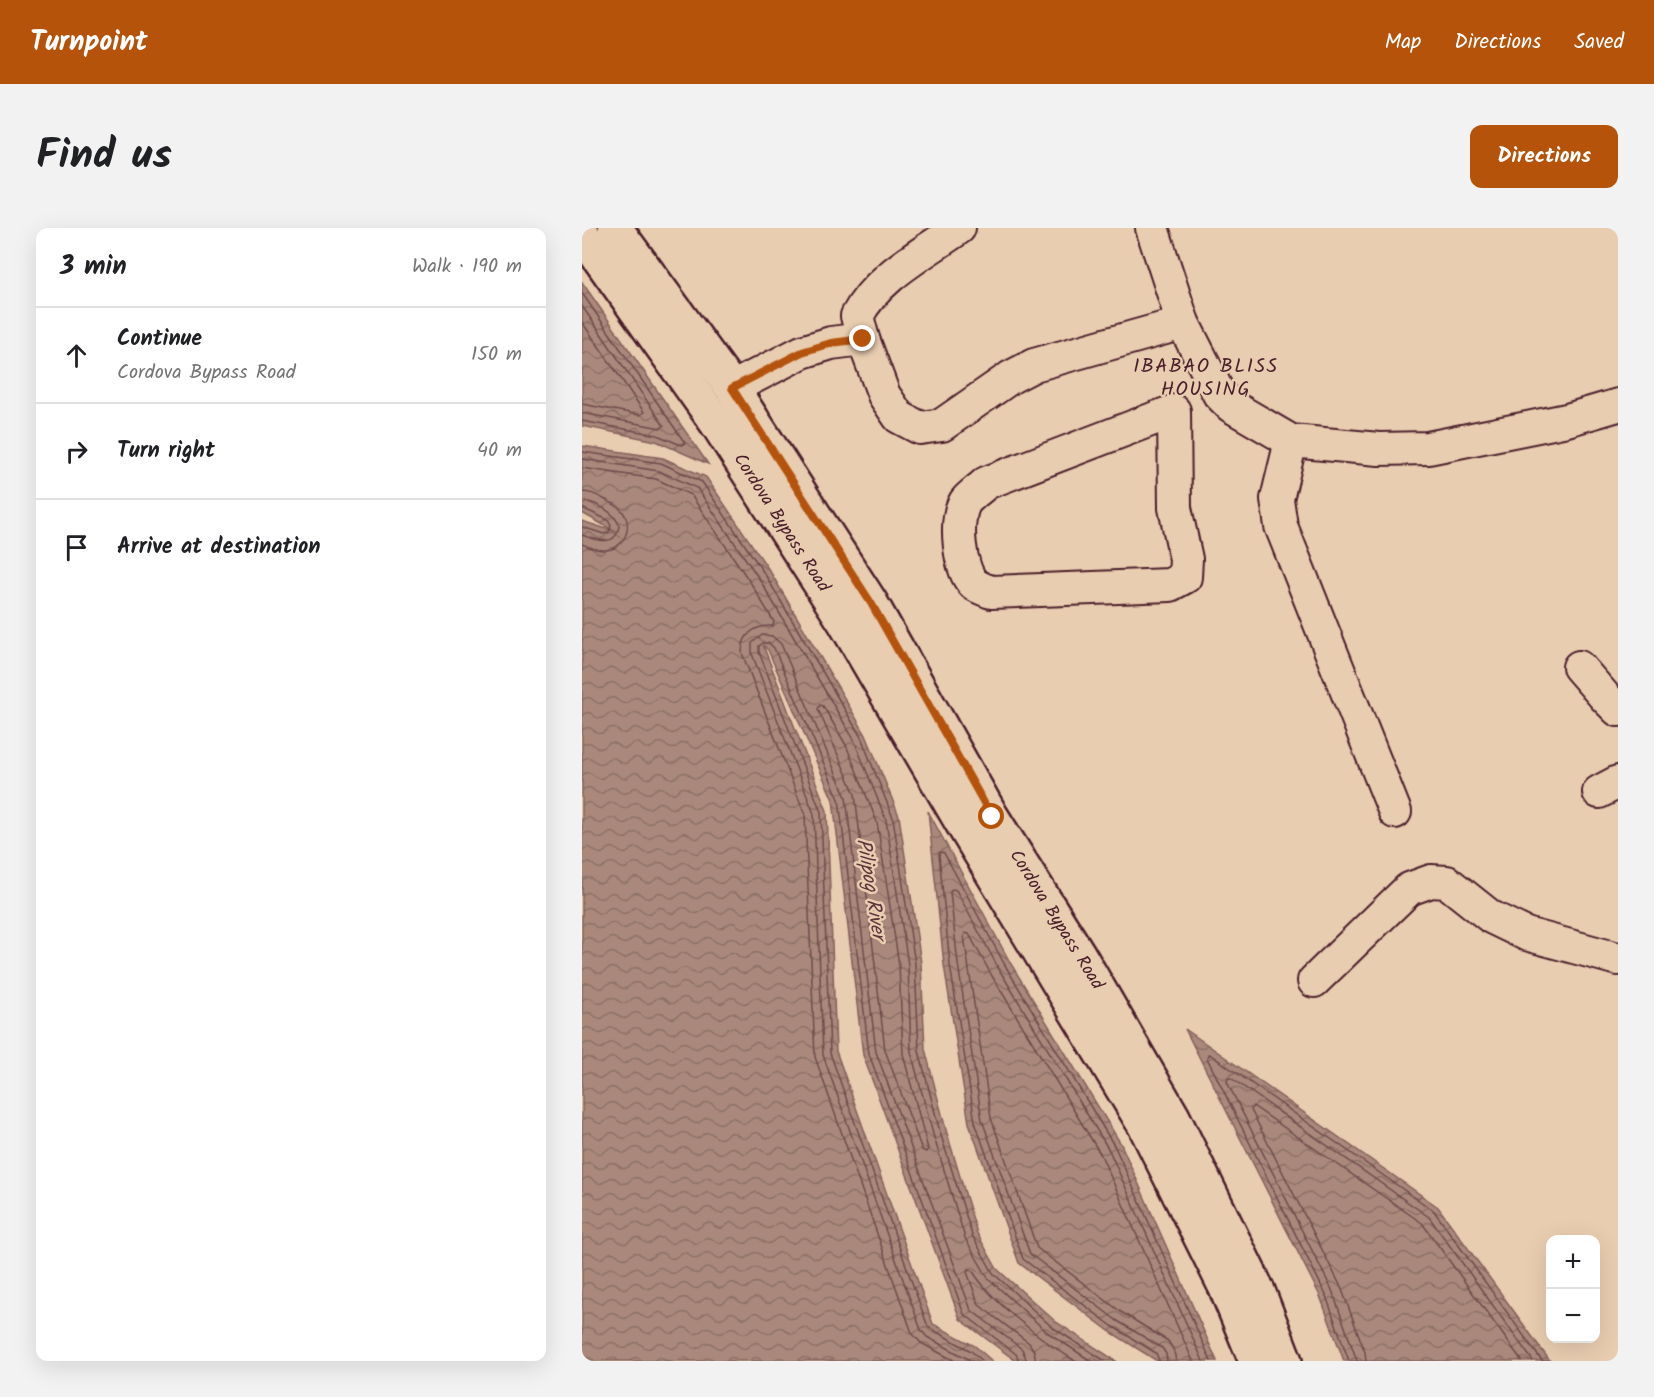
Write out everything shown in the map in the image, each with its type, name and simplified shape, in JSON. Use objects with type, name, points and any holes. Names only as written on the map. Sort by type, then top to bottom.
[{"type":"main road","name":"Cordova Bypass Road","points":[[615,228],[732,388],[871,603],[992,817],[1079,955],[1173,1117],[1258,1291],[1286,1361]]},
{"type":"main road","name":"Cordova Bypass Road","points":[[582,234],[718,425],[844,621],[965,828],[1145,1126],[1225,1286],[1256,1361]]},
{"type":"main road","points":[[844,621],[871,603]]},
{"type":"street","points":[[959,228],[881,284],[865,301],[857,316],[884,395],[899,417],[920,428],[942,425],[1011,377],[1034,365],[1183,322]]},
{"type":"street","points":[[1152,228],[1183,322],[1219,394],[1231,406],[1291,441],[1379,449],[1428,448],[1567,420],[1618,405]]},
{"type":"street","points":[[732,388],[802,352],[831,343],[863,339]]},
{"type":"street","points":[[1174,411],[1175,508],[1186,559],[1185,578],[1170,585],[991,592],[975,585],[966,573],[958,534],[960,513],[966,501],[986,483],[1174,411],[1219,394]]},
{"type":"street","points":[[1291,441],[1277,499],[1281,526],[1395,812]]},
{"type":"street","points":[[1579,667],[1618,710]]},
{"type":"street","points":[[1314,981],[1409,889],[1431,881],[1447,882],[1491,917],[1526,934],[1618,959]]},
{"type":"water","points":[[582,282],[708,464],[656,441],[582,426]]},
{"type":"water","name":"Pilipog River","points":[[582,446],[663,458],[706,477],[771,573],[866,735],[899,816],[921,963],[925,1049],[946,1130],[977,1233],[997,1269],[1056,1322],[1116,1361],[1016,1361],[960,1319],[863,1055],[833,800],[768,650],[763,645],[827,811],[836,1051],[933,1324],[975,1346],[992,1361],[582,1361],[582,521],[616,532],[582,513]]},
{"type":"water","points":[[928,811],[1011,964],[1121,1144],[1217,1361],[1157,1361],[1109,1331],[1019,1263],[969,1123],[944,965]]},
{"type":"water","points":[[1185,1029],[1438,1207],[1550,1361],[1344,1361],[1320,1296]]},
{"type":"district","name":"IBABAO BLISS HOUSING","points":[[1206,378]]},
{"type":"route","points":[[863,339],[831,343],[802,352],[732,388],[871,603],[992,817]]}]
